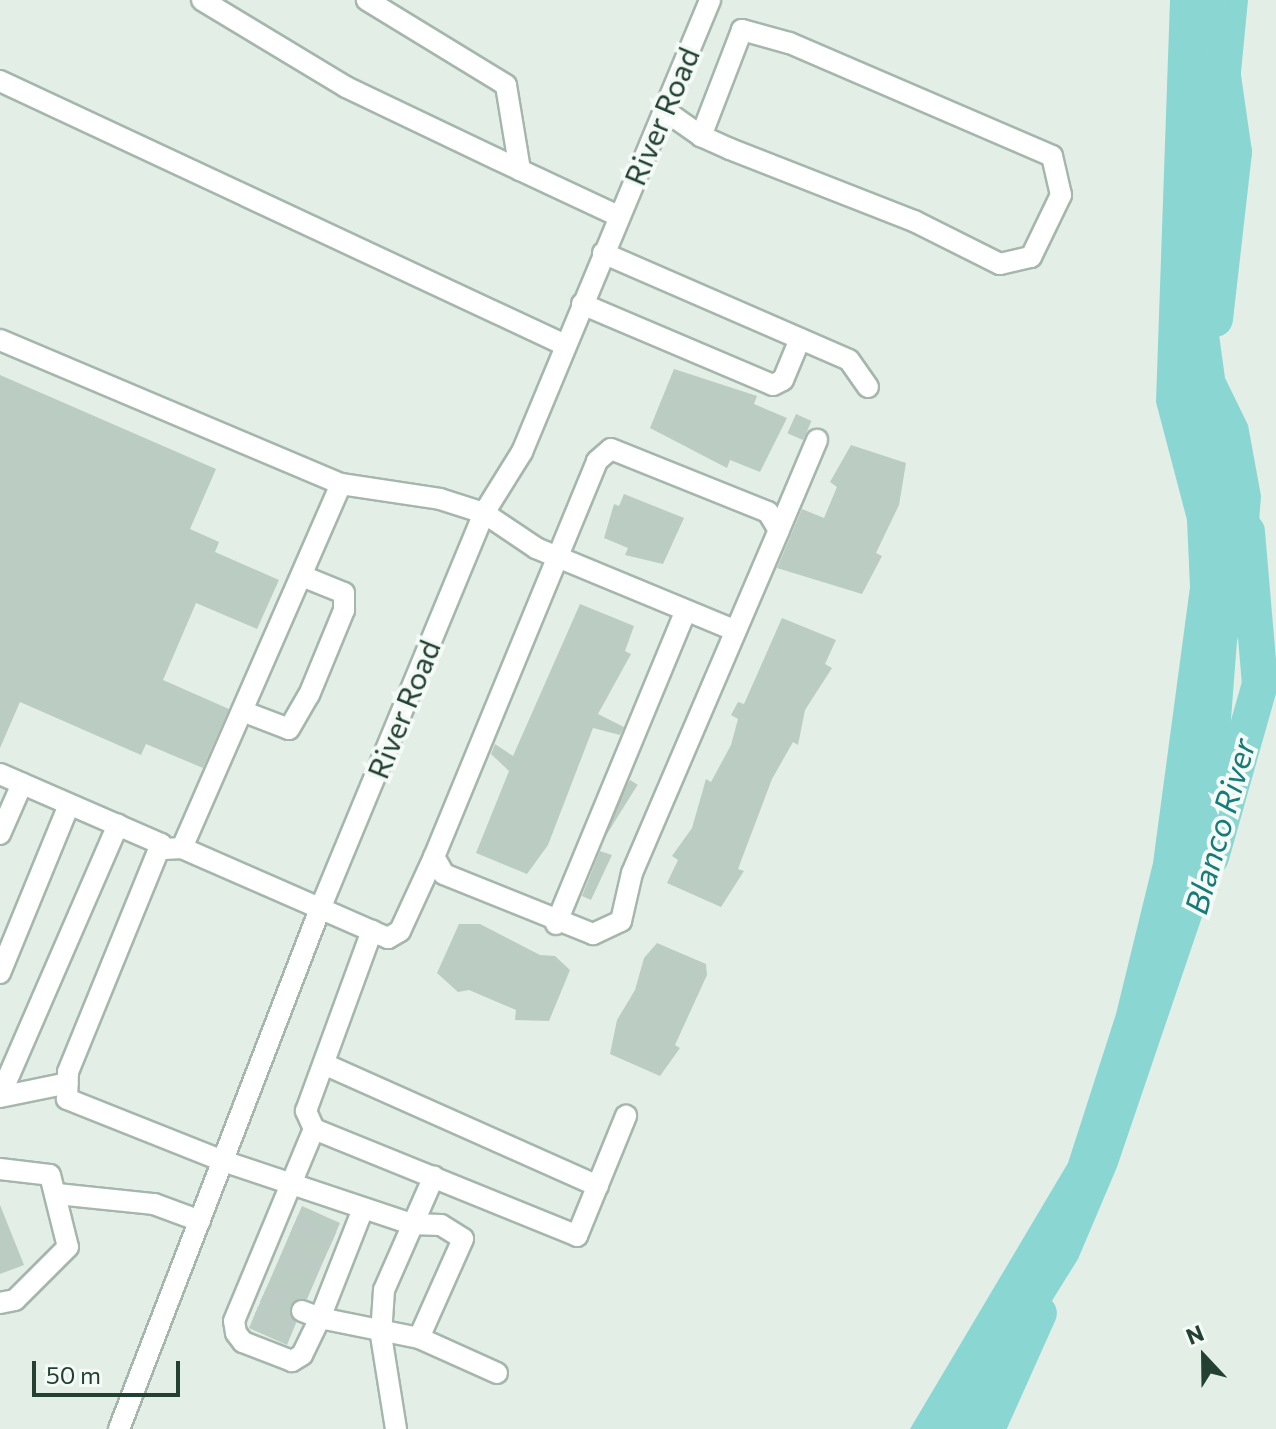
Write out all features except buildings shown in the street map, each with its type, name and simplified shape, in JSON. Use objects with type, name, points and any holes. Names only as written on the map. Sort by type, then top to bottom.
[{"type":"street","points":[[202,0],[346,87],[618,216]]},
{"type":"street","points":[[367,0],[506,85],[520,170]]},
{"type":"street","name":"River Road","points":[[119,1429],[320,909],[484,513],[522,452],[710,0]]},
{"type":"street","points":[[664,110],[701,136],[914,221],[1000,264],[1031,257],[1061,195],[1052,156],[789,43],[742,30],[701,136]]},
{"type":"street","points":[[0,81],[565,345]]},
{"type":"street","points":[[603,253],[849,360],[868,387]]},
{"type":"street","points":[[582,304],[773,385],[783,380],[800,339]]},
{"type":"street","points":[[0,340],[341,484],[440,499],[484,513],[560,558],[685,613],[734,630]]},
{"type":"street","points":[[434,857],[444,874],[556,924],[593,934],[621,921],[632,873],[817,440]]},
{"type":"street","points":[[160,849],[182,848],[388,938],[400,931],[414,901],[598,463],[611,449],[768,512],[779,530]]},
{"type":"street","points":[[182,848],[341,484]]},
{"type":"street","points":[[242,711],[289,729],[309,695],[344,610],[344,593],[302,576]]},
{"type":"street","points":[[556,924],[685,613]]},
{"type":"street","points":[[0,774],[161,844],[68,1083],[67,1099],[223,1161],[411,1224],[441,1225],[463,1239],[419,1338]]},
{"type":"street","points":[[0,834],[22,784]]},
{"type":"street","points":[[0,973],[69,805]]},
{"type":"street","points":[[0,1096],[118,825]]},
{"type":"street","points":[[372,931],[306,1111],[314,1129],[577,1236],[626,1116]]},
{"type":"street","points":[[324,1064],[598,1186]]},
{"type":"street","points":[[0,1096],[68,1083]]},
{"type":"street","points":[[314,1129],[293,1183],[287,1221],[236,1333],[243,1342],[282,1361],[302,1355],[301,1336],[340,1245],[363,1209]]},
{"type":"street","points":[[0,1169],[50,1175],[68,1247],[15,1300],[0,1303]]},
{"type":"street","points":[[391,1424],[381,1335],[384,1290],[434,1176]]},
{"type":"street","points":[[57,1194],[154,1204],[200,1221]]},
{"type":"street","points":[[311,1314],[381,1335],[419,1338],[497,1373]]},
{"type":"water","points":[[1170,0],[1248,0],[1217,320],[1225,378],[1248,425],[1261,496],[1256,561],[1237,641],[1223,823],[1205,908],[1117,1167],[1078,1259],[972,1429],[910,1429],[1068,1163],[1116,1014],[1153,863],[1190,587],[1187,520],[1156,402]]},
{"type":"waterway","name":"Blanco River","points":[[1212,0],[1234,152],[1215,319]]},
{"type":"waterway","name":"Blanco River","points":[[1211,857],[1260,684],[1247,532]]},
{"type":"waterway","name":"Blanco River","points":[[987,1429],[1039,1313]]},
{"type":"tunnel","points":[[294,1224],[332,1241]]},
{"type":"tunnel","points":[[283,1252],[320,1268]]},
{"type":"tunnel","points":[[264,1293],[302,1311]]},
{"type":"tunnel","points":[[254,1316],[292,1331]]}]
